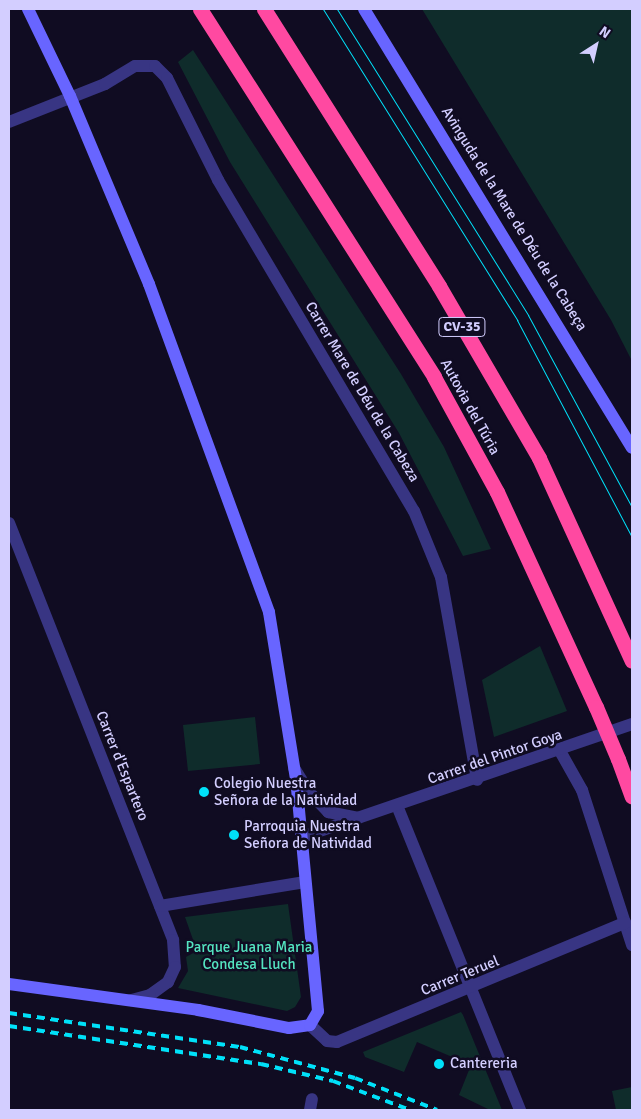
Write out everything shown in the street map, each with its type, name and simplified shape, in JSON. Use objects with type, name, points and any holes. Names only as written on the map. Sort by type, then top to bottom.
[{"type":"highway","name":"Autovia del Túria","points":[[200,9],[434,378],[509,518],[596,707],[632,797]]},
{"type":"highway","name":"CV-35","points":[[264,9],[439,286],[539,458],[632,661]]},
{"type":"street","points":[[9,984],[131,1000],[289,1028],[310,1026],[315,1020],[318,994],[294,768],[275,636],[261,587],[149,284],[70,96],[28,9]]},
{"type":"street","name":"Avinguda de la Mare de Déu de la Cabeça","points":[[364,9],[632,448]]},
{"type":"street","name":"Carrer Mare de Déu de la Cabeza","points":[[70,96],[136,66],[155,66],[167,78],[218,180],[414,511],[441,577],[477,780]]},
{"type":"street","points":[[9,122],[70,96]]},
{"type":"street","name":"Carrer d'Espartero","points":[[9,523],[173,940],[175,967],[159,991],[131,1000]]},
{"type":"street","name":"Carrer del Pintor Goya","points":[[302,837],[398,808],[632,724]]},
{"type":"street","points":[[560,751],[582,790],[595,840],[632,945]]},
{"type":"street","name":"Carrer del Pintor Goya","points":[[294,768],[309,792],[328,812],[368,818]]},
{"type":"street","points":[[398,808],[520,1110]]},
{"type":"street","points":[[160,906],[305,882]]},
{"type":"street","name":"Carrer Teruel","points":[[310,1026],[327,1041],[338,1042],[470,990],[625,923]]},
{"type":"green space","points":[[422,9],[632,9],[632,361],[611,320]]},
{"type":"green space","points":[[193,50],[401,374],[444,447],[491,549],[463,556],[399,433],[230,162],[178,62]]},
{"type":"green space","points":[[540,646],[567,711],[494,737],[482,680]]},
{"type":"green space","points":[[255,717],[260,764],[188,771],[183,725]]},
{"type":"green space","name":"Parque Juana Maria Condesa Lluch","points":[[288,904],[301,997],[295,1007],[287,1011],[178,988],[188,971],[186,957],[197,951],[185,917]]},
{"type":"green space","points":[[461,1012],[502,1110],[490,1110],[459,1095],[471,1065],[417,1042],[404,1072],[365,1057],[363,1052]]},
{"type":"green space","points":[[632,1087],[632,1110],[616,1110],[612,1091]]},
{"type":"tram line","points":[[323,9],[517,320],[632,537]]},
{"type":"tram line","points":[[337,9],[528,315],[632,507]]},
{"type":"railway","points":[[9,1013],[240,1047],[355,1078],[437,1110]]},
{"type":"railway","points":[[9,1026],[261,1064],[333,1081],[410,1110]]},
{"type":"place","name":"Colegio Nuestra Señora de la Natividad","points":[[204,792]]},
{"type":"place","name":"Parroquia Nuestra Señora de Natividad","points":[[234,835]]},
{"type":"place","name":"Cantereria","points":[[439,1064]]}]
